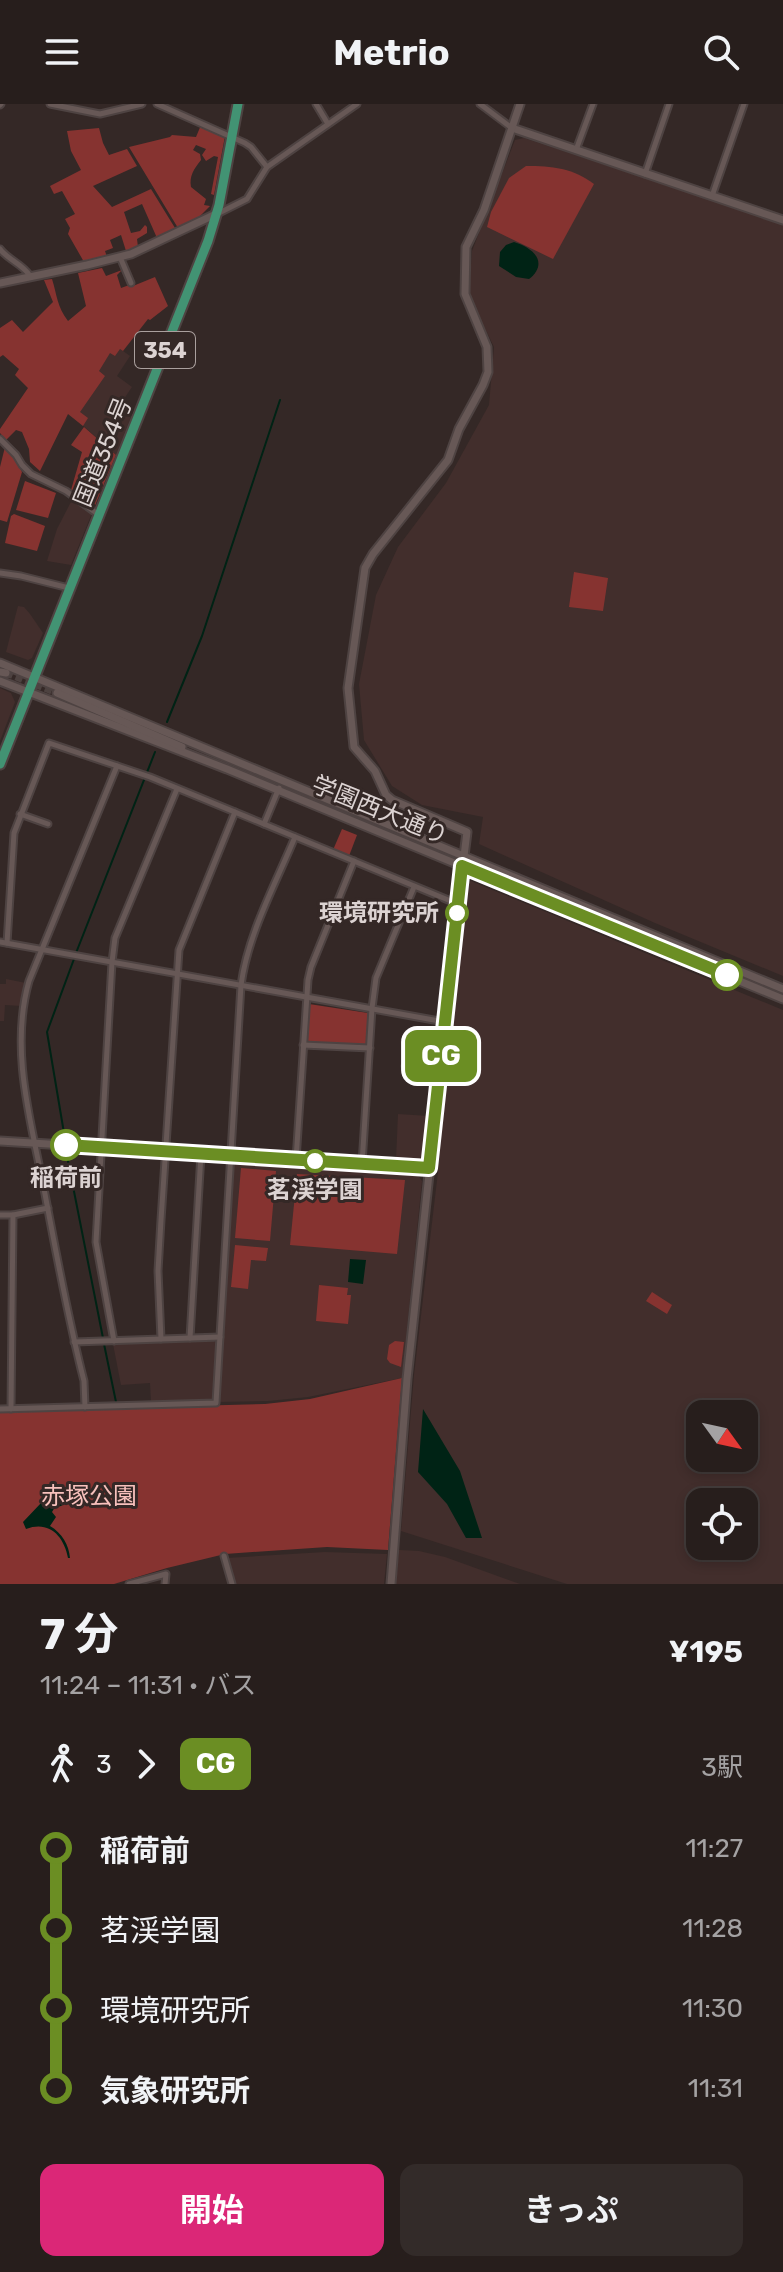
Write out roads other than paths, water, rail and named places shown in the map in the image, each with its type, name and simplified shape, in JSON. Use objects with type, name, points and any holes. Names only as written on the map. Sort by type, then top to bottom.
[{"type":"highway","name":"国道354号","points":[[0,764],[203,256],[216,214],[238,104]]},
{"type":"street","points":[[50,104],[100,114],[142,104]]},
{"type":"street","points":[[157,104],[251,147],[267,167]]},
{"type":"street","points":[[316,104],[328,124]]},
{"type":"street","points":[[0,283],[120,257],[247,199],[267,167],[357,104]]},
{"type":"street","points":[[480,104],[512,128],[781,220],[783,209]]},
{"type":"street","points":[[391,1584],[407,1379],[467,832],[386,795],[375,771],[354,747],[348,678],[365,568],[448,460],[459,429],[488,372],[487,347],[465,294],[466,247],[484,210],[520,104]]},
{"type":"street","points":[[576,150],[593,104]]},
{"type":"street","points":[[645,174],[669,104]]},
{"type":"street","points":[[712,196],[744,104]]},
{"type":"street","points":[[0,249],[31,277]]},
{"type":"street","points":[[120,257],[131,283]]},
{"type":"street","points":[[0,439],[31,474],[66,491],[99,515]]},
{"type":"street","points":[[0,573],[69,588]]},
{"type":"street","name":"学園西大通り","points":[[0,663],[783,989]]},
{"type":"street","name":"学園西大通り","points":[[0,681],[279,790],[783,999]]},
{"type":"street","name":"学園西大通り","points":[[57,693],[158,735],[230,760]]},
{"type":"street","name":"学園西大通り","points":[[158,735],[227,769]]},
{"type":"street","points":[[445,1022],[4,942],[14,833],[49,743],[177,788],[458,904]]},
{"type":"street","points":[[85,1407],[84,1381],[35,1143],[21,1052],[26,993],[117,766]]},
{"type":"street","points":[[264,824],[282,782]]},
{"type":"street","points":[[114,1341],[96,1242],[112,962],[115,938],[177,788]]},
{"type":"street","points":[[161,1339],[158,1271],[179,950],[235,812]]},
{"type":"street","points":[[20,814],[48,824]]},
{"type":"street","points":[[0,1409],[216,1403],[241,985],[248,951],[295,837]]},
{"type":"street","points":[[296,1160],[306,997],[311,967],[354,861]]},
{"type":"street","points":[[362,1164],[376,978],[414,887]]},
{"type":"street","points":[[303,1045],[370,1048]]},
{"type":"street","points":[[405,1066],[440,1068]]},
{"type":"street","points":[[0,1141],[429,1168]]},
{"type":"street","points":[[190,1338],[201,1154]]},
{"type":"street","points":[[0,1215],[48,1208]]},
{"type":"street","points":[[11,1409],[13,1215]]},
{"type":"street","points":[[74,1342],[220,1337]]},
{"type":"street","points":[[224,1556],[232,1584]]},
{"type":"street","points":[[129,1584],[166,1574],[165,1584]]},
{"type":"waterway","points":[[167,722],[202,636],[280,400]]},
{"type":"waterway","points":[[76,953],[155,752]]},
{"type":"waterway","points":[[65,1139],[47,1032],[74,959]]},
{"type":"waterway","points":[[66,1151],[103,1338]]},
{"type":"waterway","points":[[104,1344],[116,1402]]},
{"type":"tunnel","points":[[6,673],[57,693]]},
{"type":"place","name":"環境研究所","points":[[457,913]]},
{"type":"place","name":"稲荷前","points":[[66,1145]]},
{"type":"place","name":"茗渓学園","points":[[315,1161]]},
{"type":"park label","name":"赤塚公園","points":[[89,1496]]}]
